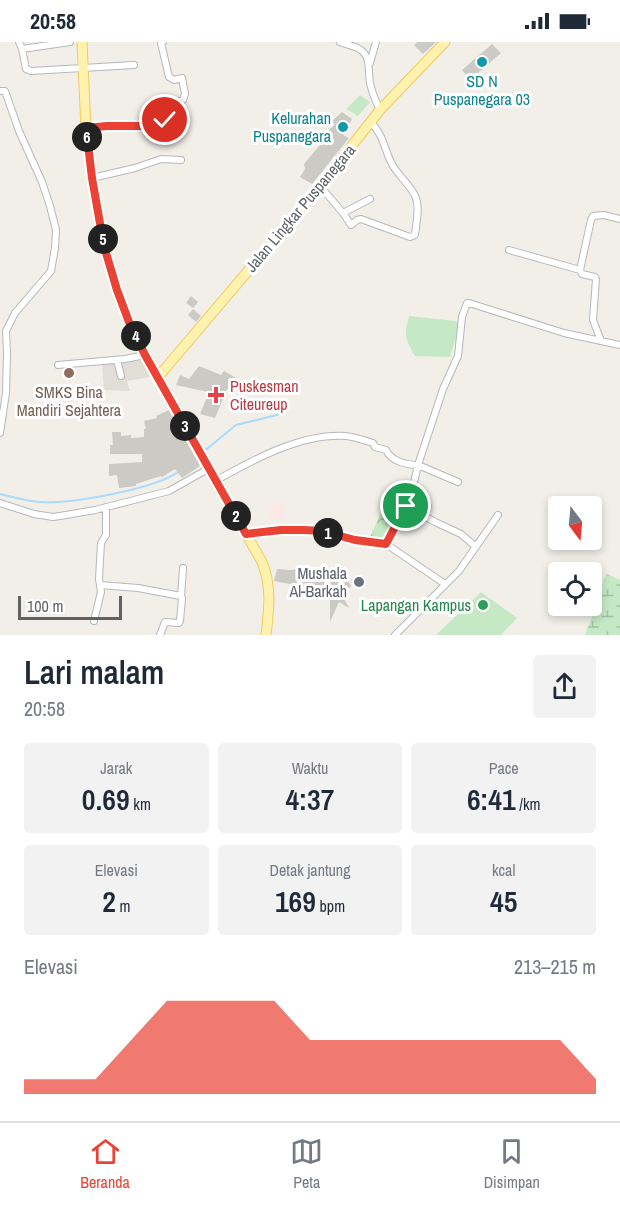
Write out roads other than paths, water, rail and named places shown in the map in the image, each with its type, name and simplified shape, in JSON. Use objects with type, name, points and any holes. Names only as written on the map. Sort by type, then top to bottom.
[{"type":"main road","points":[[82,42],[86,128],[92,178],[109,267],[129,322],[145,355],[262,562],[268,582],[266,635]]},
{"type":"main road","name":"Jalan Lingkar Puspanegara","points":[[158,377],[320,186],[380,110],[445,42]]},
{"type":"street","points":[[69,42],[21,45],[26,69],[31,71],[134,65]]},
{"type":"street","points":[[86,128],[155,126],[154,119],[165,120],[163,106],[183,100],[185,94],[182,78],[174,80],[169,76],[161,43],[163,42]]},
{"type":"street","points":[[340,42],[355,45],[366,55],[369,82],[380,110]]},
{"type":"street","points":[[369,67],[376,42]]},
{"type":"street","points":[[0,91],[5,91],[19,132],[42,182],[56,230],[51,271],[15,313],[6,331],[7,353],[0,433]]},
{"type":"street","points":[[320,186],[351,225],[361,219],[414,237],[417,200],[413,191],[391,163],[382,137],[371,122]]},
{"type":"street","points":[[92,178],[161,159],[181,159]]},
{"type":"street","points":[[343,213],[370,199]]},
{"type":"street","points":[[580,270],[593,216],[604,215],[620,219]]},
{"type":"street","points":[[509,250],[580,270],[582,274],[595,277],[593,320],[601,341]]},
{"type":"street","points":[[386,544],[406,506],[443,389],[458,356],[462,317],[467,303],[564,333],[620,345]]},
{"type":"street","points":[[58,364],[117,360],[145,355]]},
{"type":"street","points":[[117,360],[121,376]]},
{"type":"street","points":[[215,481],[250,462],[284,448],[317,438],[346,436],[373,443],[375,447],[386,450],[393,459],[418,465],[458,482]]},
{"type":"street","points":[[0,503],[34,514],[53,517],[77,513],[169,491],[207,467]]},
{"type":"street","points":[[406,506],[461,534],[476,547]]},
{"type":"street","points":[[94,621],[100,599],[101,543],[106,535],[106,507]]},
{"type":"street","points":[[396,635],[459,571],[498,515]]},
{"type":"street","points":[[246,534],[281,530],[322,531],[355,540],[386,544],[445,584]]},
{"type":"street","points":[[160,635],[165,622],[179,623],[180,621],[183,568]]},
{"type":"street","points":[[100,585],[138,588],[181,597]]},
{"type":"waterway","points":[[203,452],[236,425],[281,414]]},
{"type":"waterway","points":[[0,494],[41,502],[72,501],[152,484],[179,471]]},
{"type":"place","name":"SD N Puspanegara 03","points":[[482,62]]},
{"type":"place","name":"Kelurahan Puspanegara","points":[[343,127]]},
{"type":"place","name":"SMKS Bina Mandiri Sejahtera","points":[[69,373]]},
{"type":"place","name":"Puskesman Citeureup","points":[[216,395]]},
{"type":"place","name":"Mushala Al-Barkah","points":[[359,582]]},
{"type":"place","name":"Lapangan Kampus","points":[[483,605]]}]
